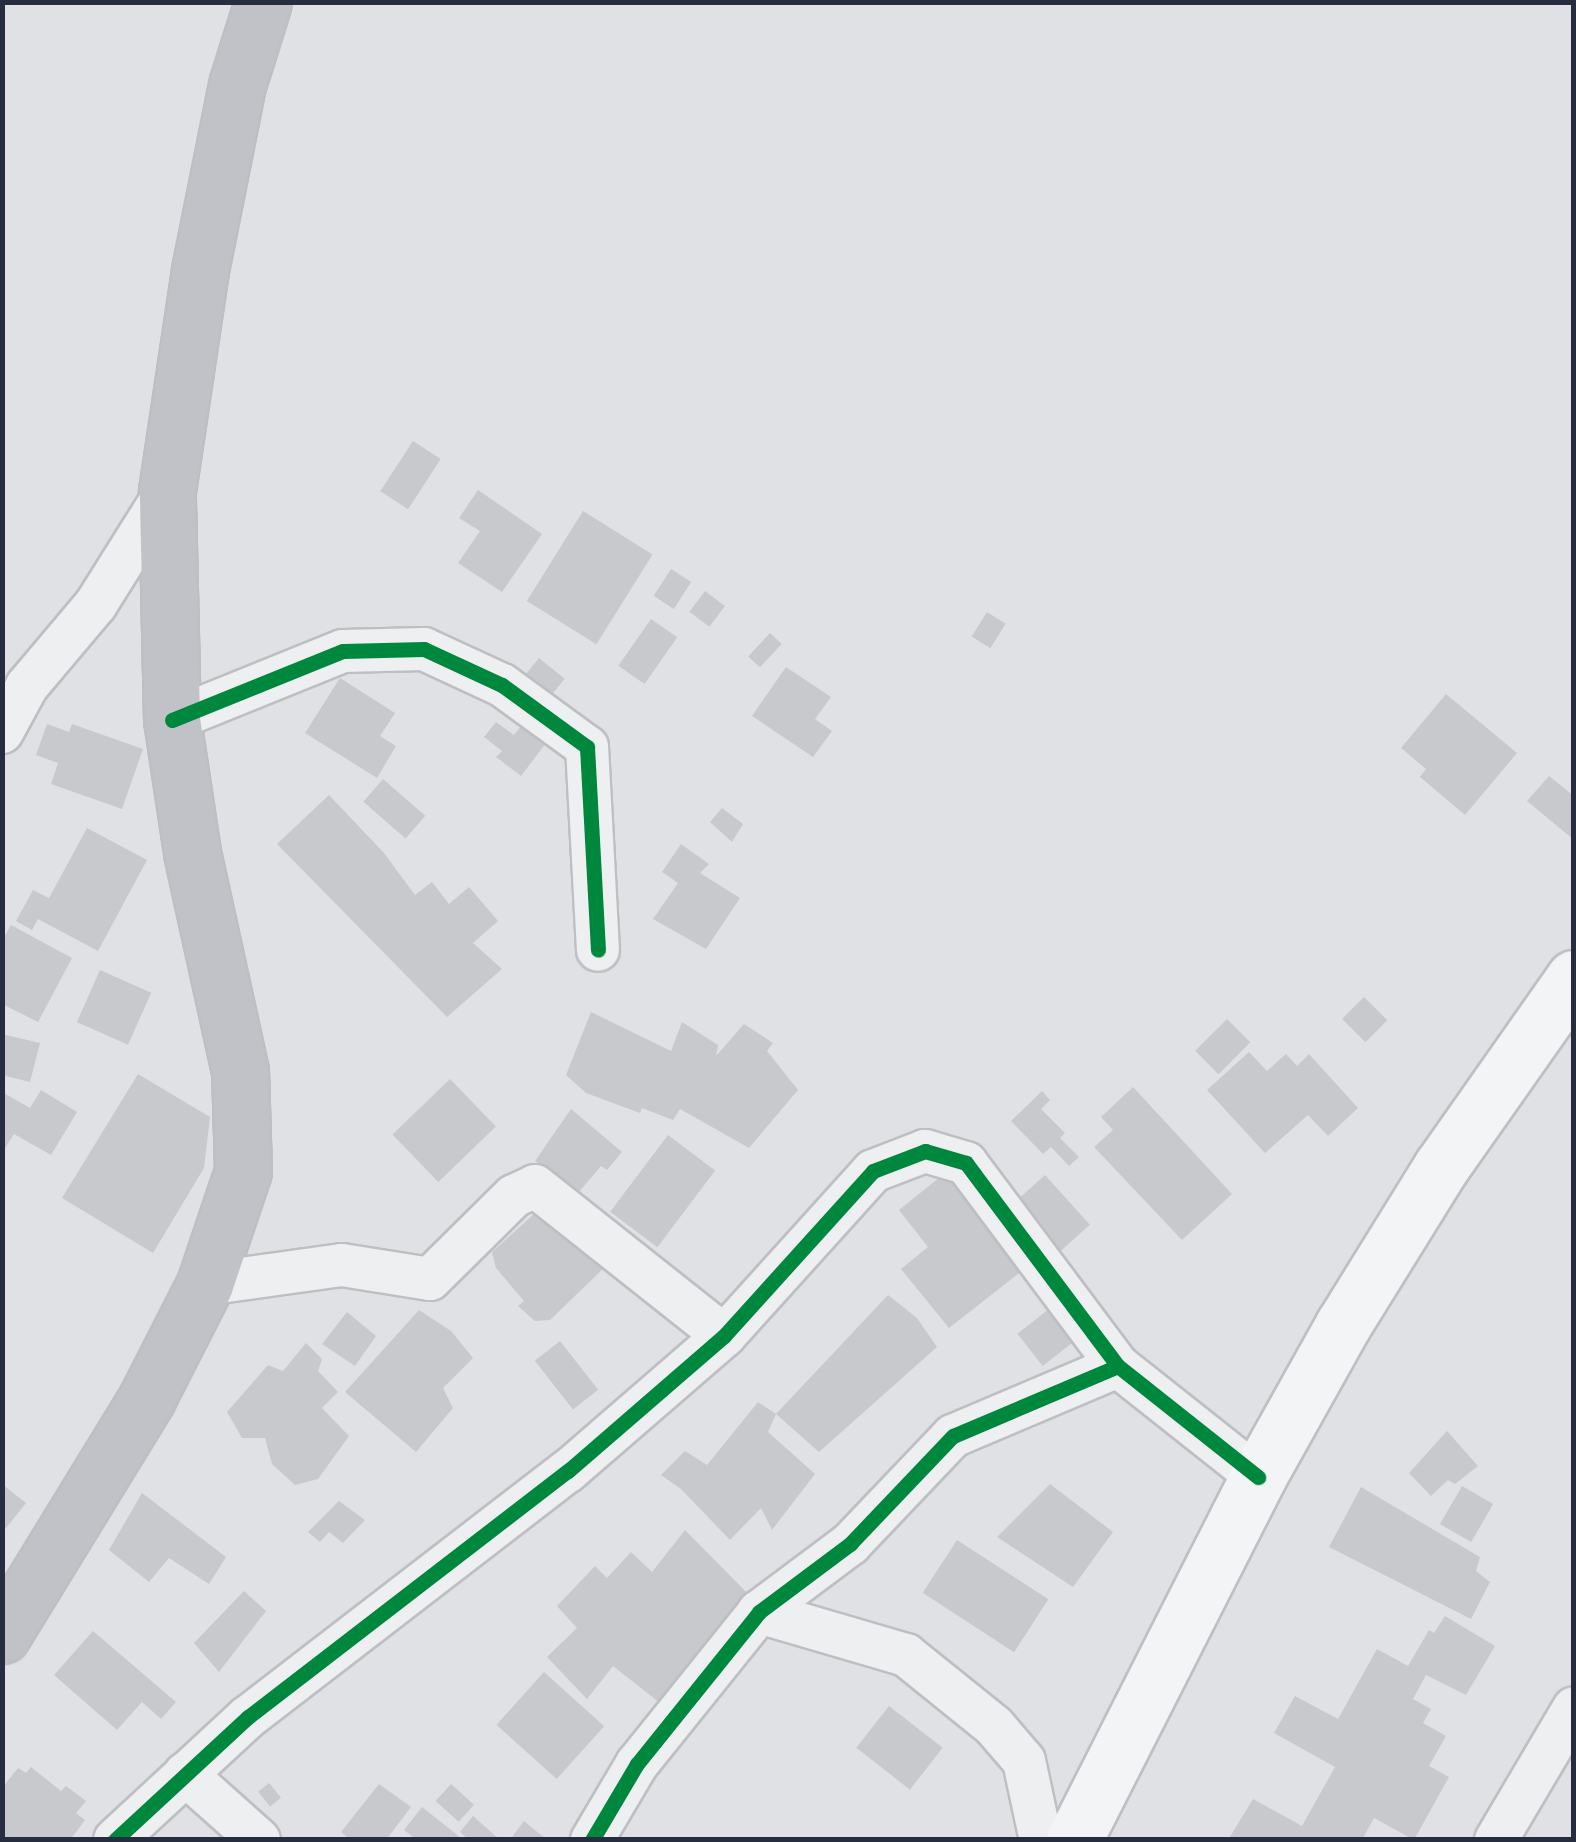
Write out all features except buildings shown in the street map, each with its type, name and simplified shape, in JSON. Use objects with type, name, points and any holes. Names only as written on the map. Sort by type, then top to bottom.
[{"type":"main road","points":[[2,1635],[138,1414],[205,1284],[243,1171],[240,1070],[192,852],[172,720],[167,491],[200,270],[237,84],[263,2]]},
{"type":"main road","points":[[1074,1840],[1258,1477],[1440,1166],[1574,978]]},
{"type":"street","points":[[2,732],[15,685],[96,604],[167,491]]},
{"type":"street","points":[[172,720],[343,650],[424,649],[502,684],[587,747],[598,950]]},
{"type":"street","points":[[115,1840],[248,1717],[568,1470],[724,1336],[873,1171],[925,1151],[966,1163],[1118,1366],[1258,1477]]},
{"type":"street","points":[[205,1284],[342,1264],[430,1279],[514,1196],[535,1186],[724,1336]]},
{"type":"street","points":[[592,1840],[637,1764],[759,1612],[850,1544],[954,1436],[1118,1366]]},
{"type":"street","points":[[759,1612],[906,1655],[994,1726],[1024,1761],[1041,1840]]},
{"type":"street","points":[[1496,1840],[1574,1708]]},
{"type":"street","points":[[185,1774],[259,1840]]},
{"type":"cycle path","points":[[172,720],[343,651],[424,649],[502,685],[587,747],[598,950]]},
{"type":"cycle path","points":[[115,1840],[248,1717],[568,1471],[724,1336],[873,1171],[925,1151],[966,1163],[1118,1366],[1258,1477]]},
{"type":"cycle path","points":[[592,1840],[637,1764],[759,1612],[850,1544],[953,1436],[1118,1366]]}]
